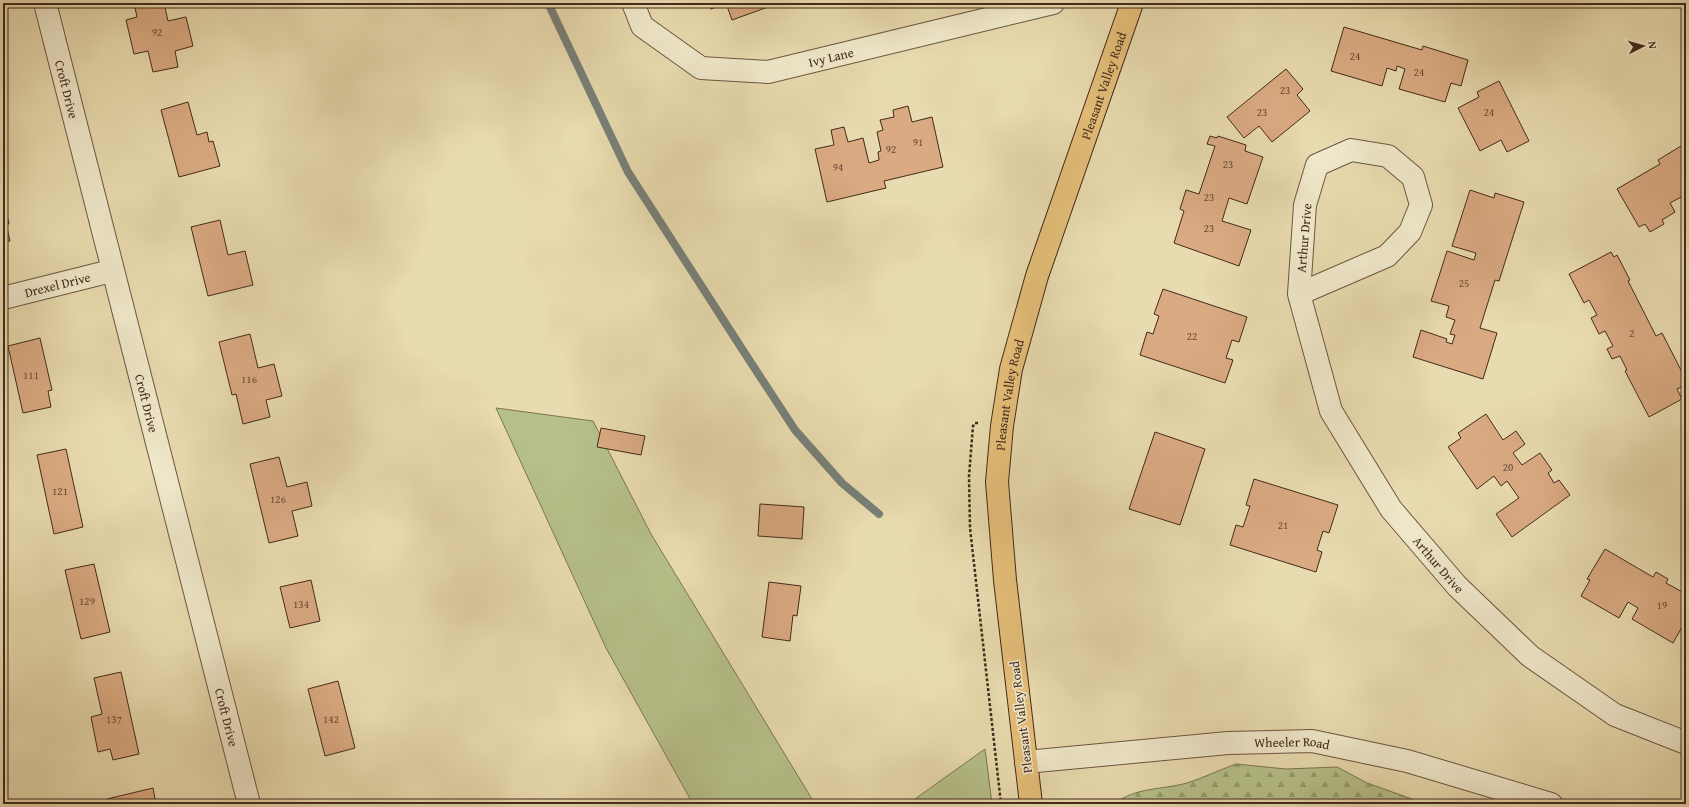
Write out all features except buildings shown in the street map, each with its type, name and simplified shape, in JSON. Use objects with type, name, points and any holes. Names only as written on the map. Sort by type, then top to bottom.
[{"type":"main road","name":"Pleasant Valley Road","points":[[1031,804],[1005,580],[997,482],[1002,426],[1011,369],[1038,276],[1132,3]]},
{"type":"street","name":"Croft Drive","points":[[45,3],[249,804]]},
{"type":"street","name":"Ivy Lane","points":[[633,3],[642,26],[701,68],[768,72],[1053,3]]},
{"type":"street","name":"Arthur Drive","points":[[1299,294],[1387,256],[1410,232],[1421,205],[1413,177],[1388,156],[1351,150],[1317,165],[1305,205],[1299,294],[1331,411],[1391,509],[1457,586],[1530,656],[1615,714],[1686,743]]},
{"type":"street","name":"Drexel Drive","points":[[3,298],[112,270]]},
{"type":"street","name":"Wheeler Road","points":[[1026,762],[1228,743],[1312,741],[1407,761],[1551,804]]},
{"type":"green space","points":[[496,408],[593,421],[651,534],[815,804],[693,804],[606,648]]},
{"type":"green space","points":[[985,749],[992,804],[908,804]]},
{"type":"green space","points":[[1236,764],[1286,769],[1337,767],[1367,783],[1426,804],[1114,804],[1140,792],[1187,783]]},
{"type":"waterway","points":[[548,3],[628,172],[744,352],[795,430],[842,483],[879,514]]}]
